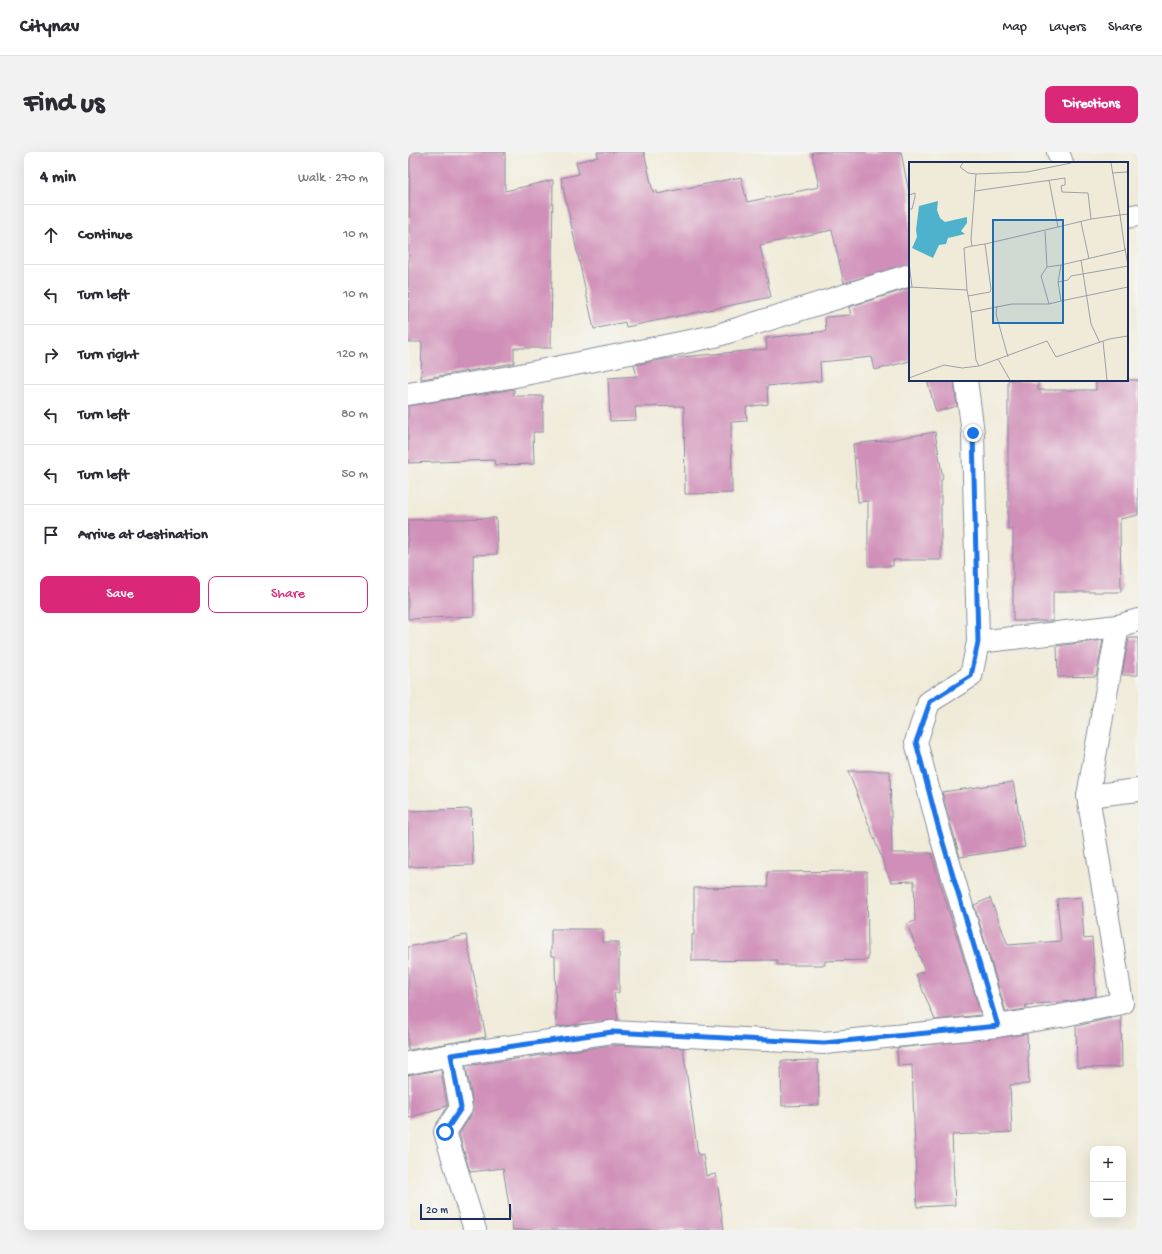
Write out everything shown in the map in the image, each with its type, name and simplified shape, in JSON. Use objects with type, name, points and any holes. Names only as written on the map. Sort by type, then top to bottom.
[{"type":"street","points":[[1058,152],[1062,162]]},
{"type":"street","points":[[1128,217],[1138,215]]},
{"type":"street","points":[[408,394],[510,376],[715,336],[909,275]]},
{"type":"street","points":[[966,381],[973,433],[978,642],[971,676],[930,702],[916,742],[938,826],[998,1026]]},
{"type":"street","points":[[408,1063],[451,1055],[612,1032],[824,1043],[998,1026],[1060,1016],[1130,1000],[1088,796],[1128,623],[978,642]]},
{"type":"street","points":[[1088,796],[1138,790]]},
{"type":"street","points":[[451,1055],[461,1108],[445,1132],[475,1230]]},
{"type":"building","points":[[410,152],[505,152],[505,191],[553,180],[551,348],[514,348],[514,363],[421,379],[422,342],[408,342]]},
{"type":"building","points":[[597,152],[644,152],[653,192],[657,191],[657,194],[741,177],[747,202],[819,187],[812,152],[901,152],[909,193],[909,263],[844,283],[832,230],[760,245],[771,297],[626,327],[625,322],[594,329],[561,178],[579,174],[576,162],[598,157]]},
{"type":"building","points":[[909,288],[909,361],[875,370],[872,357],[820,362],[821,381],[767,386],[768,404],[746,407],[747,421],[731,422],[732,493],[685,494],[684,406],[635,407],[636,420],[610,421],[608,378],[637,376],[634,365],[671,358],[767,349],[766,338],[826,331],[825,317],[851,315],[849,307]]},
{"type":"building","points":[[1138,380],[1138,515],[1120,519],[1121,592],[1053,592],[1053,621],[1013,621],[1013,529],[1008,529],[1008,381],[1038,381],[1038,390],[1096,390],[1096,381]]},
{"type":"building","points":[[927,381],[954,381],[957,406],[936,412]]},
{"type":"building","points":[[514,389],[514,396],[543,396],[543,432],[533,432],[534,464],[495,465],[494,460],[408,463],[408,406]]},
{"type":"building","points":[[935,432],[943,479],[941,480],[941,560],[893,560],[893,566],[868,566],[868,501],[858,502],[853,444],[889,440]]},
{"type":"building","points":[[496,518],[497,554],[473,555],[474,616],[408,619],[408,520]]},
{"type":"building","points":[[1129,638],[1138,638],[1138,675],[1122,675]]},
{"type":"building","points":[[1103,640],[1096,676],[1058,677],[1057,646]]},
{"type":"building","points":[[848,771],[890,771],[892,853],[931,853],[981,1015],[935,1020],[916,974],[925,971],[907,924],[915,921],[914,881],[891,882]]},
{"type":"building","points":[[1013,782],[1025,847],[960,857],[942,792]]},
{"type":"building","points":[[471,809],[473,865],[408,867],[408,811]]},
{"type":"building","points":[[867,871],[868,960],[825,961],[825,965],[777,965],[777,960],[692,961],[692,935],[694,935],[694,888],[768,887],[767,872]]},
{"type":"building","points":[[1081,897],[1084,939],[1092,938],[1096,996],[1072,1001],[1026,1005],[1026,1009],[1006,1012],[974,905],[990,898],[1008,945],[1061,941],[1057,899]]},
{"type":"building","points":[[551,929],[602,929],[602,942],[619,942],[619,993],[614,993],[618,1020],[556,1027],[555,956],[551,956]]},
{"type":"building","points":[[466,935],[486,1037],[408,1050],[408,947]]},
{"type":"building","points":[[1121,1016],[1122,1067],[1077,1068],[1076,1026]]},
{"type":"building","points":[[1027,1034],[1029,1084],[1010,1085],[1012,1132],[952,1135],[955,1205],[917,1207],[912,1065],[898,1066],[897,1048]]},
{"type":"building","points":[[613,1045],[683,1048],[698,1155],[703,1154],[706,1176],[716,1174],[724,1230],[513,1230],[503,1168],[470,1172],[459,1134],[471,1115],[473,1106],[466,1066]]},
{"type":"building","points":[[818,1060],[819,1105],[782,1106],[781,1061]]},
{"type":"building","points":[[441,1070],[447,1106],[408,1118],[408,1075]]},
{"type":"route","points":[[445,1132],[461,1108],[451,1055],[612,1032],[824,1043],[998,1026],[938,826],[916,742],[930,702],[971,676],[978,642],[973,433]]}]
